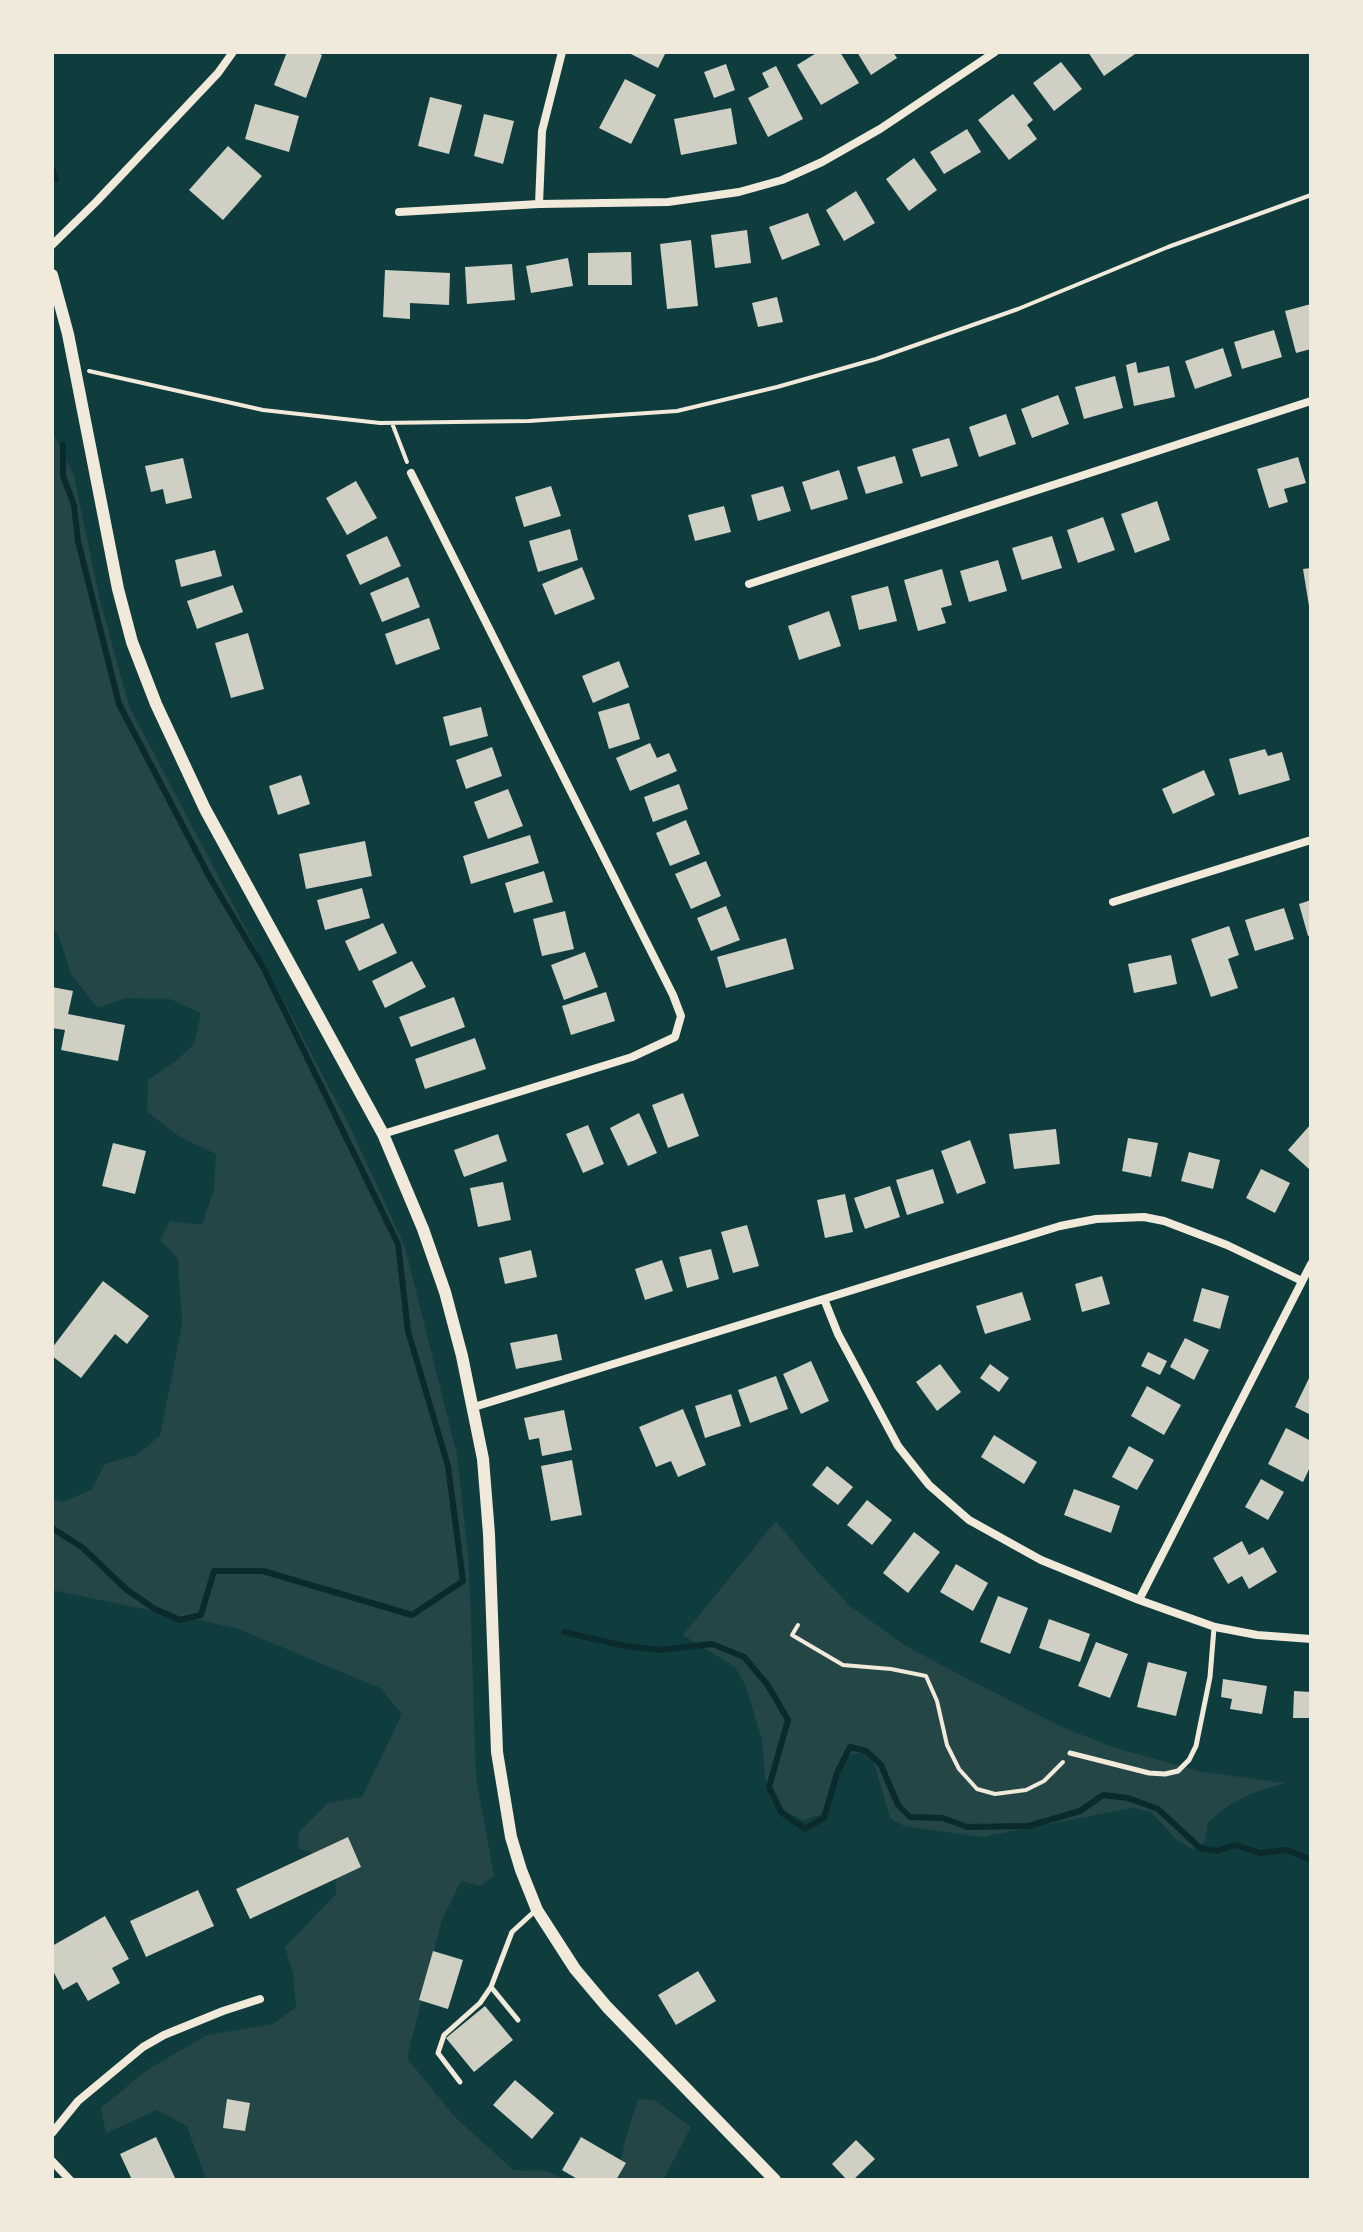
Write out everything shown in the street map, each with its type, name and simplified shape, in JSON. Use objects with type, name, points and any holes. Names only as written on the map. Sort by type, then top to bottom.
[{"type":"street","points":[[52,245],[218,73],[233,52]]},
{"type":"street","points":[[539,204],[542,131],[562,52]]},
{"type":"street","points":[[399,212],[539,204],[668,202],[739,192],[782,180],[822,162],[880,129],[995,52]]},
{"type":"street","points":[[52,275],[68,334],[118,589],[132,642],[156,704],[205,809],[383,1134],[423,1229],[445,1292],[474,1407],[483,1459],[489,1534],[497,1752],[511,1837],[521,1870],[537,1910],[575,1969],[607,2007],[775,2180]]},
{"type":"street","points":[[749,584],[1311,401]]},
{"type":"street","points":[[383,1134],[632,1057],[675,1037],[681,1016],[411,473]]},
{"type":"street","points":[[1113,902],[1311,840]]},
{"type":"street","points":[[474,1407],[1060,1226],[1120,1217],[1164,1221],[1227,1245],[1302,1281]]},
{"type":"street","points":[[1139,1600],[1311,1264]]},
{"type":"street","points":[[824,1299],[838,1334],[898,1446],[929,1485],[969,1520],[1029,1554],[1139,1600],[1215,1627],[1257,1635],[1311,1639]]},
{"type":"street","points":[[52,2133],[78,2101],[143,2047],[164,2035],[260,1999]]},
{"type":"street","points":[[52,2161],[70,2180]]},
{"type":"lane","points":[[1070,1753],[1149,1773],[1178,1771],[1189,1760],[1196,1746],[1210,1677],[1215,1627]]},
{"type":"lane","points":[[460,2082],[438,2053],[444,2035],[480,2003],[491,1987],[512,1932],[537,1910]]},
{"type":"lane","points":[[491,1987],[518,2020]]},
{"type":"path","points":[[79,368],[263,410],[329,419],[392,423],[529,421],[677,411],[876,359],[1018,309],[1168,247],[1311,195]]},
{"type":"path","points":[[392,423],[411,473]]},
{"type":"path","points":[[798,1625],[792,1635],[843,1665],[926,1676],[937,1701],[947,1745],[959,1769],[977,1789],[995,1794],[1026,1790],[1054,1773],[1070,1753]]},
{"type":"shaded area","points":[[52,431],[74,476],[99,596],[129,706],[352,1131],[405,1247],[457,1455],[469,1564],[476,1778],[494,1876],[480,1886],[461,1881],[442,1920],[407,2058],[453,2115],[513,2170],[548,2171],[564,2180],[206,2180],[187,2126],[157,2110],[106,2133],[101,2108],[147,2070],[207,2035],[273,2024],[296,2007],[293,1973],[285,1947],[336,1894],[335,1860],[298,1848],[299,1832],[328,1803],[362,1797],[402,1714],[380,1688],[236,1628],[52,1590],[52,1499],[62,1502],[91,1490],[105,1464],[136,1455],[160,1436],[182,1325],[178,1259],[160,1240],[170,1221],[202,1225],[214,1189],[216,1154],[180,1137],[147,1112],[148,1080],[194,1044],[201,1013],[170,999],[126,998],[98,1008],[71,974],[58,933],[52,929]]},
{"type":"shaded area","points":[[776,1521],[850,1606],[906,1646],[962,1676],[1064,1728],[1115,1748],[1203,1772],[1285,1783],[1250,1794],[1231,1804],[1208,1822],[1205,1842],[1194,1850],[1178,1841],[1151,1812],[1133,1808],[981,1837],[904,1826],[890,1818],[874,1762],[861,1753],[843,1757],[834,1773],[821,1815],[803,1820],[785,1811],[773,1796],[765,1778],[762,1739],[745,1685],[735,1667],[683,1635]]},
{"type":"shaded area","points":[[638,2099],[654,2100],[691,2127],[663,2180],[617,2180]]},
{"type":"building","points":[[287,52],[316,52],[322,55],[306,98],[274,85]]},
{"type":"building","points":[[627,52],[666,52],[658,68]]},
{"type":"building","points":[[818,52],[840,52],[859,83],[821,105],[797,65]]},
{"type":"building","points":[[857,52],[893,52],[897,58],[871,75]]},
{"type":"building","points":[[1088,52],[1134,52],[1135,54],[1104,76]]},
{"type":"building","points":[[1061,62],[1082,89],[1054,111],[1033,83]]},
{"type":"building","points":[[726,64],[735,90],[714,98],[704,72]]},
{"type":"building","points":[[776,66],[803,119],[768,137],[748,98],[769,87],[762,73]]},
{"type":"building","points":[[625,79],[656,95],[631,144],[599,128]]},
{"type":"building","points":[[1013,94],[1033,120],[1027,125],[1037,139],[1009,160],[978,120]]},
{"type":"building","points":[[430,97],[462,105],[449,154],[418,146]]},
{"type":"building","points":[[255,104],[299,116],[289,152],[245,139]]},
{"type":"building","points":[[731,108],[737,144],[681,155],[674,119]]},
{"type":"building","points":[[484,114],[514,121],[503,164],[474,156]]},
{"type":"building","points":[[967,129],[981,152],[944,174],[930,152]]},
{"type":"building","points":[[228,146],[262,176],[223,220],[189,190]]},
{"type":"building","points":[[914,158],[937,190],[909,211],[886,179]]},
{"type":"building","points":[[856,191],[875,223],[844,241],[826,210]]},
{"type":"building","points":[[808,213],[820,245],[782,260],[769,227]]},
{"type":"building","points":[[747,230],[751,263],[715,268],[711,235]]},
{"type":"building","points":[[691,240],[698,306],[667,309],[660,244]]},
{"type":"building","points":[[631,252],[632,285],[588,285],[588,253]]},
{"type":"building","points":[[568,258],[573,286],[531,293],[526,266]]},
{"type":"building","points":[[512,264],[515,300],[467,304],[465,267]]},
{"type":"building","points":[[385,270],[450,273],[449,305],[410,303],[410,319],[383,317]]},
{"type":"building","points":[[777,297],[783,322],[758,327],[752,303]]},
{"type":"building","points":[[1311,304],[1311,349],[1296,353],[1285,311]]},
{"type":"building","points":[[1274,330],[1282,357],[1242,369],[1234,342]]},
{"type":"building","points":[[1223,348],[1232,376],[1195,389],[1185,361]]},
{"type":"building","points":[[1136,362],[1138,373],[1169,366],[1175,397],[1134,406],[1126,365]]},
{"type":"building","points":[[1115,376],[1123,408],[1084,419],[1075,387]]},
{"type":"building","points":[[1058,395],[1069,424],[1032,438],[1021,409]]},
{"type":"building","points":[[1006,414],[1016,444],[979,457],[969,427]]},
{"type":"building","points":[[949,438],[958,466],[921,477],[912,449]]},
{"type":"building","points":[[895,456],[903,483],[866,494],[857,467]]},
{"type":"building","points":[[1298,457],[1306,483],[1284,489],[1288,502],[1269,508],[1257,469]]},
{"type":"building","points":[[183,458],[192,498],[166,504],[163,489],[151,492],[145,466]]},
{"type":"building","points":[[839,470],[848,499],[811,510],[802,482]]},
{"type":"building","points":[[356,481],[377,518],[347,535],[326,498]]},
{"type":"building","points":[[551,486],[561,516],[524,527],[515,497]]},
{"type":"building","points":[[783,486],[791,511],[758,521],[751,495]]},
{"type":"building","points":[[1157,501],[1170,540],[1135,553],[1121,514]]},
{"type":"building","points":[[724,506],[731,532],[695,541],[688,515]]},
{"type":"building","points":[[1103,517],[1115,550],[1078,563],[1067,530]]},
{"type":"building","points":[[570,529],[578,560],[538,572],[529,541]]},
{"type":"building","points":[[387,536],[401,566],[360,585],[346,555]]},
{"type":"building","points":[[1052,536],[1062,568],[1022,580],[1012,548]]},
{"type":"building","points":[[215,550],[222,576],[181,587],[175,560]]},
{"type":"building","points":[[998,560],[1007,591],[969,602],[960,571]]},
{"type":"building","points":[[582,567],[595,599],[555,615],[542,584]]},
{"type":"building","points":[[1311,568],[1311,606],[1309,606],[1303,569]]},
{"type":"building","points":[[942,569],[952,605],[941,608],[946,623],[918,631],[904,580]]},
{"type":"building","points":[[408,577],[420,607],[382,622],[370,593]]},
{"type":"building","points":[[233,585],[243,612],[197,629],[187,601]]},
{"type":"building","points":[[888,586],[897,621],[859,630],[851,596]]},
{"type":"building","points":[[829,611],[841,646],[799,660],[788,626]]},
{"type":"building","points":[[429,618],[440,649],[396,665],[385,634]]},
{"type":"building","points":[[248,633],[264,689],[231,698],[215,643]]},
{"type":"building","points":[[619,661],[629,687],[593,703],[582,676]]},
{"type":"building","points":[[629,703],[640,739],[609,749],[598,712]]},
{"type":"building","points":[[481,707],[488,736],[450,746],[443,717]]},
{"type":"building","points":[[650,743],[657,758],[669,753],[677,771],[630,791],[616,758]]},
{"type":"building","points":[[492,747],[502,776],[466,789],[456,760]]},
{"type":"building","points":[[1265,749],[1268,756],[1282,752],[1290,780],[1239,795],[1229,759]]},
{"type":"building","points":[[1204,770],[1215,795],[1173,814],[1162,789]]},
{"type":"building","points":[[301,775],[310,804],[278,815],[269,786]]},
{"type":"building","points":[[679,784],[688,809],[653,822],[644,797]]},
{"type":"building","points":[[508,789],[523,826],[488,839],[474,802]]},
{"type":"building","points":[[686,820],[700,854],[670,866],[656,833]]},
{"type":"building","points":[[530,835],[539,863],[471,884],[463,856]]},
{"type":"building","points":[[365,841],[372,876],[306,889],[299,854]]},
{"type":"building","points":[[706,861],[721,896],[691,909],[675,874]]},
{"type":"building","points":[[544,871],[553,902],[514,913],[505,883]]},
{"type":"building","points":[[362,888],[370,918],[325,930],[317,900]]},
{"type":"building","points":[[1311,900],[1311,935],[1308,936],[1299,904]]},
{"type":"building","points":[[726,906],[740,940],[711,951],[697,918]]},
{"type":"building","points":[[1284,908],[1294,939],[1255,951],[1245,920]]},
{"type":"building","points":[[565,911],[574,949],[542,956],[533,919]]},
{"type":"building","points":[[383,923],[397,953],[359,971],[345,941]]},
{"type":"building","points":[[1229,926],[1239,955],[1228,959],[1238,988],[1211,997],[1191,939]]},
{"type":"building","points":[[786,938],[794,969],[726,988],[717,957]]},
{"type":"building","points":[[585,952],[598,987],[564,1000],[551,965]]},
{"type":"building","points":[[1171,955],[1177,984],[1134,993],[1128,964]]},
{"type":"building","points":[[412,961],[426,987],[385,1008],[372,981]]},
{"type":"building","points":[[52,987],[73,991],[68,1014],[125,1025],[118,1061],[61,1050],[65,1030],[52,1028]]},
{"type":"building","points":[[606,992],[615,1021],[571,1035],[562,1006]]},
{"type":"building","points":[[454,997],[465,1027],[411,1047],[399,1017]]},
{"type":"building","points":[[475,1038],[486,1069],[425,1089],[415,1059]]},
{"type":"building","points":[[683,1093],[699,1136],[668,1148],[652,1105]]},
{"type":"building","points":[[639,1113],[657,1153],[628,1166],[610,1128]]},
{"type":"building","points":[[1311,1124],[1311,1167],[1309,1169],[1288,1150]]},
{"type":"building","points":[[588,1125],[604,1164],[583,1173],[566,1134]]},
{"type":"building","points":[[1056,1129],[1060,1164],[1014,1169],[1009,1134]]},
{"type":"building","points":[[498,1134],[507,1161],[464,1177],[454,1150]]},
{"type":"building","points":[[1128,1138],[1158,1143],[1151,1177],[1122,1171]]},
{"type":"building","points":[[970,1140],[986,1183],[957,1194],[941,1151]]},
{"type":"building","points":[[113,1143],[146,1151],[135,1194],[102,1186]]},
{"type":"building","points":[[1189,1152],[1220,1160],[1213,1189],[1181,1181]]},
{"type":"building","points":[[933,1169],[944,1203],[907,1215],[896,1180]]},
{"type":"building","points":[[1261,1169],[1290,1183],[1275,1213],[1246,1198]]},
{"type":"building","points":[[503,1182],[511,1220],[478,1227],[470,1188]]},
{"type":"building","points":[[890,1186],[900,1217],[865,1229],[854,1198]]},
{"type":"building","points":[[845,1194],[853,1232],[825,1238],[817,1200]]},
{"type":"building","points":[[747,1225],[759,1266],[733,1273],[721,1232]]},
{"type":"building","points":[[711,1249],[719,1279],[687,1288],[679,1257]]},
{"type":"building","points":[[531,1250],[537,1277],[505,1284],[499,1258]]},
{"type":"building","points":[[662,1260],[673,1291],[645,1300],[635,1269]]},
{"type":"building","points":[[1102,1276],[1110,1304],[1082,1312],[1075,1284]]},
{"type":"building","points":[[103,1281],[149,1316],[127,1344],[115,1334],[81,1378],[52,1356],[52,1348]]},
{"type":"building","points":[[1202,1288],[1229,1296],[1220,1329],[1193,1321]]},
{"type":"building","points":[[1022,1292],[1031,1320],[985,1334],[976,1306]]},
{"type":"building","points":[[557,1334],[562,1360],[516,1369],[510,1343]]},
{"type":"building","points":[[1185,1338],[1209,1350],[1194,1380],[1170,1367]]},
{"type":"building","points":[[1148,1352],[1167,1361],[1160,1375],[1141,1366]]},
{"type":"building","points":[[811,1361],[829,1401],[801,1414],[783,1374]]},
{"type":"building","points":[[940,1364],[961,1392],[937,1411],[916,1382]]},
{"type":"building","points":[[990,1364],[1009,1378],[999,1392],[980,1378]]},
{"type":"building","points":[[1311,1374],[1311,1415],[1295,1407]]},
{"type":"building","points":[[776,1376],[788,1409],[750,1423],[738,1390]]},
{"type":"building","points":[[1147,1386],[1181,1405],[1164,1435],[1131,1416]]},
{"type":"building","points":[[731,1394],[741,1426],[705,1438],[695,1406]]},
{"type":"building","points":[[683,1409],[706,1465],[678,1477],[671,1461],[656,1467],[639,1427]]},
{"type":"building","points":[[564,1410],[572,1450],[542,1456],[539,1438],[529,1440],[524,1418]]},
{"type":"building","points":[[1286,1428],[1311,1441],[1311,1465],[1303,1482],[1268,1464]]},
{"type":"building","points":[[994,1435],[1037,1462],[1024,1484],[981,1457]]},
{"type":"building","points":[[1129,1446],[1154,1460],[1137,1490],[1112,1477]]},
{"type":"building","points":[[572,1460],[582,1515],[551,1521],[541,1466]]},
{"type":"building","points":[[827,1466],[853,1487],[838,1505],[812,1485]]},
{"type":"building","points":[[1261,1479],[1284,1492],[1268,1520],[1245,1507]]},
{"type":"building","points":[[1074,1489],[1120,1506],[1111,1533],[1064,1515]]},
{"type":"building","points":[[867,1500],[892,1520],[872,1545],[847,1525]]},
{"type":"building","points":[[914,1532],[940,1552],[908,1593],[883,1573]]},
{"type":"building","points":[[1242,1541],[1249,1555],[1263,1547],[1277,1572],[1249,1589],[1242,1576],[1228,1584],[1213,1558]]},
{"type":"building","points":[[956,1564],[988,1583],[973,1611],[940,1592]]},
{"type":"building","points":[[998,1596],[1028,1608],[1010,1654],[980,1642]]},
{"type":"building","points":[[1049,1619],[1090,1634],[1080,1662],[1039,1648]]},
{"type":"building","points":[[1096,1642],[1128,1654],[1110,1698],[1078,1686]]},
{"type":"building","points":[[1148,1662],[1187,1672],[1176,1716],[1137,1707]]},
{"type":"building","points":[[1223,1679],[1267,1686],[1262,1714],[1230,1709],[1232,1699],[1221,1697]]},
{"type":"building","points":[[1294,1691],[1311,1692],[1311,1718],[1293,1718]]},
{"type":"building","points":[[348,1837],[361,1867],[250,1919],[236,1889]]},
{"type":"building","points":[[198,1890],[214,1926],[146,1957],[130,1921]]},
{"type":"building","points":[[105,1916],[129,1959],[112,1968],[120,1983],[88,2001],[77,1982],[63,1990],[52,1969],[52,1946]]},
{"type":"building","points":[[433,1951],[463,1960],[448,2009],[419,2000]]},
{"type":"building","points":[[698,1971],[716,2001],[676,2025],[658,1995]]},
{"type":"building","points":[[485,2006],[513,2040],[474,2072],[446,2038]]},
{"type":"building","points":[[515,2080],[554,2113],[532,2139],[493,2105]]},
{"type":"building","points":[[227,2099],[250,2103],[245,2131],[223,2128]]},
{"type":"building","points":[[156,2137],[176,2180],[132,2180],[120,2154]]},
{"type":"building","points":[[581,2137],[626,2163],[616,2180],[579,2180],[562,2170]]},
{"type":"building","points":[[856,2140],[875,2159],[853,2180],[847,2180],[832,2164]]},
{"type":"waterway","points":[[52,168],[56,179]]},
{"type":"waterway","points":[[52,1528],[83,1548],[127,1590],[155,1609],[180,1620],[201,1615],[214,1571],[263,1571],[412,1615],[463,1581],[448,1466],[408,1331],[398,1244],[264,969],[210,878],[119,704],[78,541],[74,505],[63,476],[63,445]]},
{"type":"waterway","points":[[564,1632],[625,1646],[660,1650],[712,1644],[744,1657],[767,1684],[788,1720],[769,1787],[781,1812],[805,1829],[824,1818],[837,1773],[850,1747],[866,1751],[881,1765],[898,1805],[910,1817],[943,1818],[967,1827],[1029,1826],[1080,1811],[1103,1795],[1128,1798],[1158,1809],[1200,1848],[1217,1851],[1235,1845],[1260,1853],[1287,1850],[1311,1860]]}]
